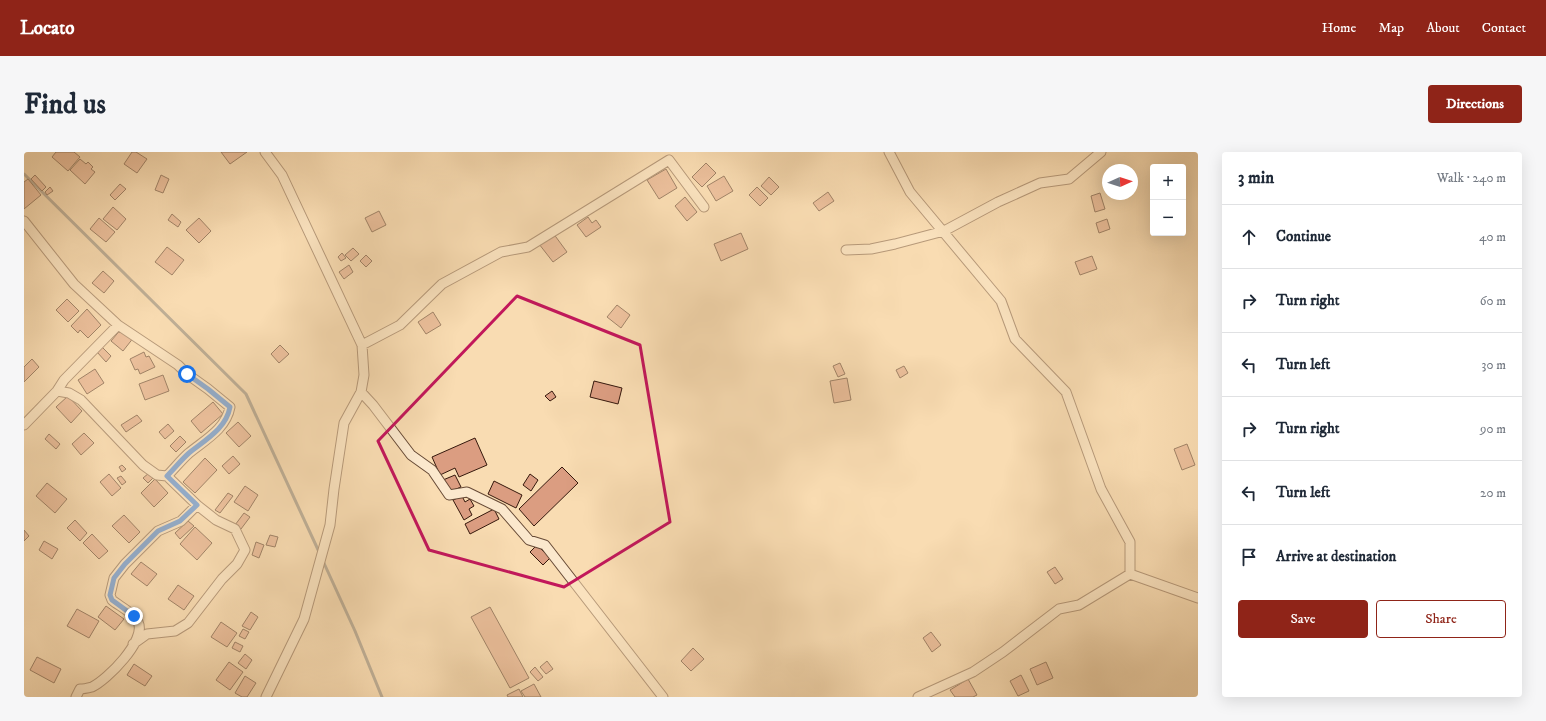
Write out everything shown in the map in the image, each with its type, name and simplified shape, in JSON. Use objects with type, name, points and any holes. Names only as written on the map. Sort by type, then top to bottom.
[{"type":"street","points":[[265,152],[282,175],[362,345],[364,375],[361,392],[344,423],[330,525],[304,619],[266,697]]},
{"type":"street","points":[[889,152],[910,192],[1001,301],[1015,339],[1066,392],[1101,489],[1130,542],[1130,574]]},
{"type":"street","points":[[846,250],[871,249],[944,231],[998,202],[1040,183],[1069,179],[1101,152]]},
{"type":"street","points":[[362,345],[400,325],[442,284],[501,252],[528,247],[669,160],[704,207]]},
{"type":"street","points":[[24,221],[74,284],[118,325],[178,365],[187,374],[230,407],[229,415],[222,426],[188,454],[167,476]]},
{"type":"street","points":[[24,425],[57,391],[64,380],[118,325]]},
{"type":"street","points":[[57,391],[69,393],[81,400],[143,465],[157,475],[167,476],[197,505],[216,520],[235,530],[245,550],[237,564],[222,579],[188,623],[175,631],[147,634],[133,644]]},
{"type":"street","points":[[361,392],[373,405],[411,455],[432,470],[449,495],[467,492],[502,508],[529,540],[545,545],[663,697]]},
{"type":"street","points":[[76,697],[80,689],[91,687],[124,660],[140,628],[138,621],[112,600],[110,595],[114,578],[125,564],[158,531],[180,521],[197,505]]},
{"type":"street","points":[[1130,574],[1198,598]]},
{"type":"street","points":[[918,697],[973,672],[1060,609],[1079,605],[1130,574]]},
{"type":"highlighted area","points":[[517,296],[640,345],[670,522],[564,587],[429,550],[378,441]]},
{"type":"building","points":[[56,152],[74,152],[80,157],[68,171],[52,157]]},
{"type":"building","points":[[132,152],[136,152],[147,159],[137,173],[124,164]]},
{"type":"building","points":[[221,152],[247,152],[230,164]]},
{"type":"building","points":[[80,159],[86,164],[88,162],[93,167],[91,169],[95,172],[85,184],[70,170]]},
{"type":"building","points":[[706,163],[716,173],[702,187],[692,177]]},
{"type":"building","points":[[666,169],[677,188],[659,199],[647,180]]},
{"type":"building","points":[[35,175],[46,187],[42,191],[31,179]]},
{"type":"building","points":[[161,175],[169,179],[163,193],[155,190]]},
{"type":"building","points":[[724,176],[733,191],[716,201],[707,186]]},
{"type":"building","points":[[769,177],[779,187],[771,195],[761,186]]},
{"type":"building","points":[[28,179],[41,195],[24,209],[24,182]]},
{"type":"building","points":[[120,184],[126,189],[115,200],[110,195]]},
{"type":"building","points":[[50,187],[53,191],[47,195],[45,192]]},
{"type":"building","points":[[757,187],[768,198],[760,206],[749,195]]},
{"type":"building","points":[[828,192],[834,201],[819,211],[813,203]]},
{"type":"building","points":[[1100,193],[1105,209],[1095,212],[1091,196]]},
{"type":"building","points":[[685,197],[697,212],[687,221],[675,206]]},
{"type":"building","points":[[113,207],[126,219],[117,230],[103,219]]},
{"type":"building","points":[[379,211],[386,225],[372,232],[365,218]]},
{"type":"building","points":[[172,214],[181,222],[178,227],[168,220]]},
{"type":"building","points":[[588,217],[592,223],[596,220],[601,227],[586,237],[577,225]]},
{"type":"building","points":[[99,218],[115,232],[106,242],[90,229]]},
{"type":"building","points":[[199,218],[211,231],[199,243],[186,230]]},
{"type":"building","points":[[1107,219],[1110,229],[1099,233],[1096,223]]},
{"type":"building","points":[[553,233],[567,252],[553,262],[539,244]]},
{"type":"building","points":[[741,233],[748,249],[721,261],[714,244]]},
{"type":"building","points":[[167,247],[184,260],[172,275],[155,262]]},
{"type":"building","points":[[353,248],[359,254],[351,261],[345,255]]},
{"type":"building","points":[[342,253],[346,258],[341,261],[338,257]]},
{"type":"building","points":[[366,255],[372,261],[366,267],[360,261]]},
{"type":"building","points":[[1092,256],[1097,269],[1080,275],[1075,262]]},
{"type":"building","points":[[349,265],[353,272],[344,279],[339,272]]},
{"type":"building","points":[[103,271],[114,281],[104,293],[92,283]]},
{"type":"building","points":[[67,299],[79,311],[68,322],[56,310]]},
{"type":"building","points":[[617,305],[630,315],[621,328],[607,317]]},
{"type":"building","points":[[87,309],[101,325],[88,338],[80,330],[78,333],[71,326]]},
{"type":"building","points":[[433,312],[441,325],[426,334],[418,322]]},
{"type":"building","points":[[122,328],[134,337],[123,351],[111,341]]},
{"type":"building","points":[[280,345],[289,354],[279,363],[271,354]]},
{"type":"building","points":[[102,347],[111,356],[106,362],[97,352]]},
{"type":"building","points":[[144,352],[146,357],[149,356],[155,367],[140,374],[138,369],[135,370],[130,359]]},
{"type":"building","points":[[32,359],[39,367],[24,382],[24,367]]},
{"type":"building","points":[[840,363],[845,374],[838,377],[833,366]]},
{"type":"building","points":[[904,366],[908,373],[900,378],[896,370]]},
{"type":"building","points":[[95,369],[104,383],[87,394],[78,380]]},
{"type":"building","points":[[163,375],[169,391],[145,400],[139,384]]},
{"type":"building","points":[[847,378],[851,400],[834,403],[830,381]]},
{"type":"building","points":[[594,381],[622,388],[618,404],[590,397]]},
{"type":"building","points":[[552,391],[556,397],[550,401],[545,396]]},
{"type":"building","points":[[68,396],[82,411],[71,423],[56,407]]},
{"type":"building","points":[[213,402],[223,414],[201,433],[191,421]]},
{"type":"building","points":[[137,415],[142,421],[126,432],[121,425]]},
{"type":"building","points":[[238,422],[251,436],[239,447],[226,433]]},
{"type":"building","points":[[168,424],[174,431],[165,439],[159,432]]},
{"type":"building","points":[[84,433],[94,443],[81,455],[72,444]]},
{"type":"building","points":[[49,434],[60,444],[56,449],[45,439]]},
{"type":"building","points":[[180,436],[186,442],[176,452],[170,446]]},
{"type":"building","points":[[475,438],[487,465],[459,477],[455,468],[440,475],[432,457]]},
{"type":"building","points":[[1187,444],[1195,465],[1182,470],[1174,449]]},
{"type":"building","points":[[233,456],[240,464],[229,474],[222,466]]},
{"type":"building","points":[[205,458],[217,470],[195,493],[183,482]]},
{"type":"building","points":[[122,465],[126,469],[122,472],[119,467]]},
{"type":"building","points":[[562,467],[578,483],[534,526],[519,509]]},
{"type":"building","points":[[149,473],[153,478],[148,483],[143,478]]},
{"type":"building","points":[[109,474],[121,488],[112,496],[100,482]]},
{"type":"building","points":[[530,474],[538,480],[531,491],[523,485]]},
{"type":"building","points":[[455,475],[461,487],[449,492],[443,480]]},
{"type":"building","points":[[121,476],[126,482],[122,485],[117,478]]},
{"type":"building","points":[[155,479],[168,493],[154,507],[141,493]]},
{"type":"building","points":[[494,481],[522,495],[516,508],[488,494]]},
{"type":"building","points":[[47,483],[67,499],[55,513],[36,496]]},
{"type":"building","points":[[245,486],[258,495],[248,511],[234,502]]},
{"type":"building","points":[[228,493],[233,496],[220,513],[215,510]]},
{"type":"building","points":[[462,496],[465,502],[470,499],[474,506],[469,509],[472,515],[464,520],[453,500]]},
{"type":"building","points":[[494,509],[499,519],[470,534],[465,524]]},
{"type":"building","points":[[244,513],[250,517],[241,529],[235,525]]},
{"type":"building","points":[[124,515],[140,532],[129,543],[112,526]]},
{"type":"building","points":[[75,520],[87,533],[80,541],[67,528]]},
{"type":"building","points":[[188,521],[194,526],[180,539],[175,533]]},
{"type":"building","points":[[195,527],[212,543],[197,560],[180,544]]},
{"type":"building","points":[[24,530],[29,536],[24,541]]},
{"type":"building","points":[[92,534],[108,551],[99,559],[83,543]]},
{"type":"building","points":[[270,535],[278,537],[275,547],[266,545]]},
{"type":"building","points":[[44,541],[58,549],[52,559],[39,550]]},
{"type":"building","points":[[256,542],[264,545],[259,558],[252,555]]},
{"type":"building","points":[[537,545],[550,558],[543,565],[530,552]]},
{"type":"building","points":[[141,562],[157,574],[147,586],[131,574]]},
{"type":"building","points":[[1055,567],[1063,579],[1055,584],[1047,572]]},
{"type":"building","points":[[178,585],[194,596],[184,610],[168,599]]},
{"type":"building","points":[[106,606],[124,619],[115,630],[98,617]]},
{"type":"building","points":[[490,607],[529,678],[510,688],[471,617]]},
{"type":"building","points":[[77,609],[99,621],[89,638],[67,626]]},
{"type":"building","points":[[251,612],[258,617],[250,630],[242,626]]},
{"type":"building","points":[[221,622],[237,633],[227,647],[211,637]]},
{"type":"building","points":[[243,629],[249,632],[245,639],[239,636]]},
{"type":"building","points":[[931,632],[941,645],[932,652],[923,638]]},
{"type":"building","points":[[235,642],[243,646],[240,652],[232,648]]},
{"type":"building","points":[[693,648],[704,659],[691,671],[681,661]]},
{"type":"building","points":[[245,654],[252,660],[246,669],[238,663]]},
{"type":"building","points":[[37,657],[61,669],[54,683],[30,670]]},
{"type":"building","points":[[547,661],[553,669],[546,674],[540,667]]},
{"type":"building","points":[[229,662],[243,672],[230,690],[216,680]]},
{"type":"building","points":[[1046,662],[1053,678],[1037,685],[1030,669]]},
{"type":"building","points":[[134,664],[152,676],[145,686],[127,675]]},
{"type":"building","points":[[535,667],[543,677],[538,681],[530,672]]},
{"type":"building","points":[[1021,675],[1029,691],[1018,696],[1010,681]]},
{"type":"building","points":[[245,676],[256,683],[247,697],[242,697],[235,693]]},
{"type":"building","points":[[968,679],[977,695],[973,697],[955,697],[950,690]]},
{"type":"building","points":[[534,684],[541,697],[525,697],[521,691]]},
{"type":"building","points":[[519,689],[523,697],[508,697],[507,695]]},
{"type":"waterway","points":[[24,174],[246,394],[320,554]]},
{"type":"waterway","points":[[323,561],[355,631],[382,697]]},
{"type":"route","points":[[134,616],[112,600],[110,595],[114,578],[125,564],[158,531],[180,521],[197,505],[167,476],[188,454],[222,426],[229,415],[230,407],[187,374]]}]
